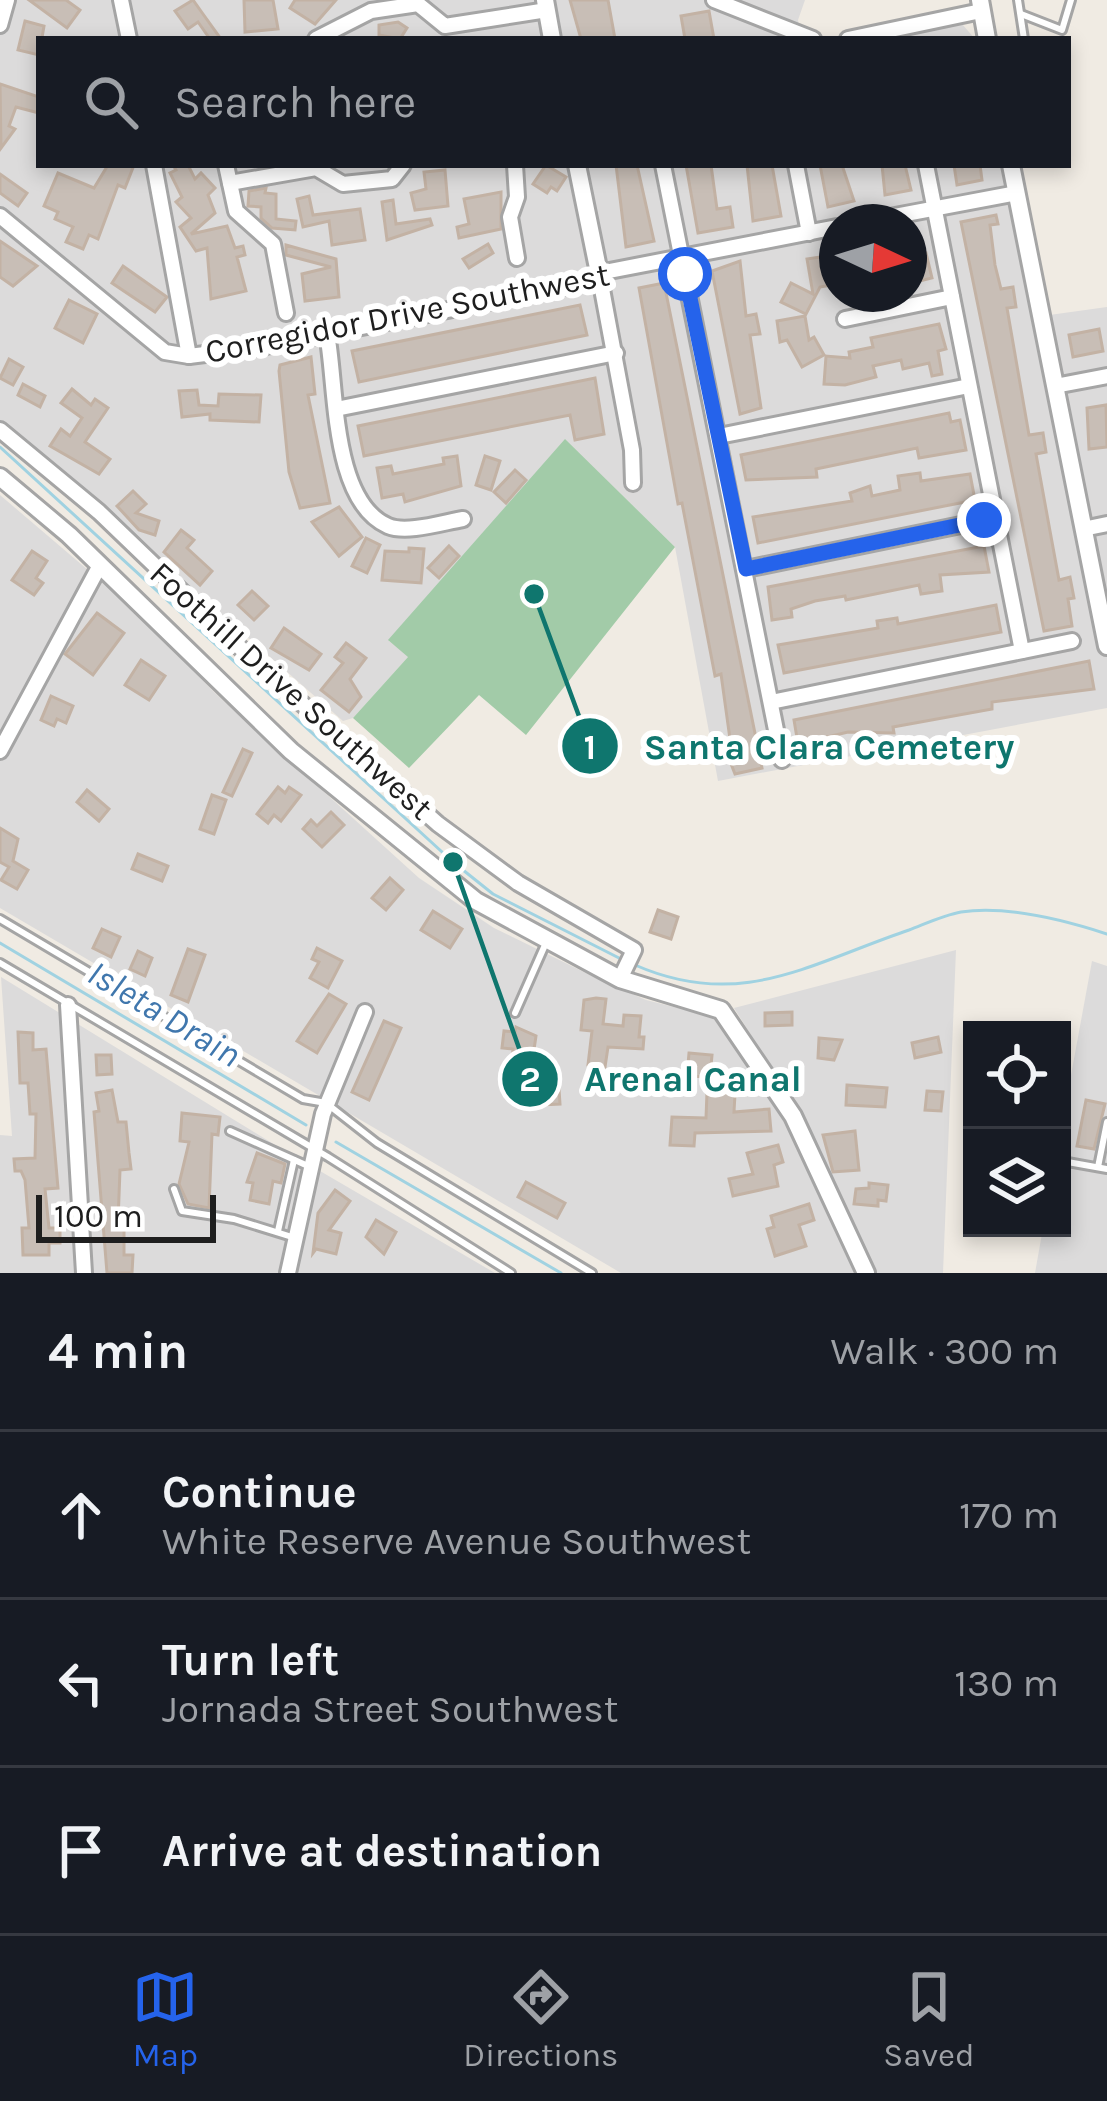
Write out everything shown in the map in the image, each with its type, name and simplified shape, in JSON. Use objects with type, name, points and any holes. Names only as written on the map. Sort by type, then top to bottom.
[{"type":"street","points":[[0,25],[7,0]]},
{"type":"street","points":[[121,0],[128,36]]},
{"type":"street","points":[[714,0],[805,36]]},
{"type":"street","points":[[322,36],[371,11],[418,4],[445,26],[546,5],[551,36]]},
{"type":"street","points":[[901,34],[980,6],[985,36]]},
{"type":"street","points":[[0,216],[165,352],[189,356],[155,168]]},
{"type":"street","points":[[227,168],[236,211],[273,244],[286,313]]},
{"type":"street","points":[[230,182],[316,168],[344,184],[374,182],[392,179],[401,168]]},
{"type":"street","points":[[515,168],[517,197],[510,217],[518,258]]},
{"type":"street","points":[[578,168],[616,352],[633,483]]},
{"type":"street","points":[[664,168],[782,760]]},
{"type":"street","points":[[797,168],[809,232]]},
{"type":"street","points":[[927,168],[1022,651]]},
{"type":"street","points":[[1012,168],[1107,646]]},
{"type":"street","points":[[927,209],[1017,193]]},
{"type":"street","name":"Corregidor Drive Southwest","points":[[189,356],[578,284],[599,273],[819,230]]},
{"type":"street","points":[[845,319],[952,297]]},
{"type":"street","points":[[327,334],[352,484],[374,515],[398,527],[464,519]]},
{"type":"street","points":[[336,409],[616,352]]},
{"type":"street","points":[[1055,386],[1107,376]]},
{"type":"street","points":[[719,436],[969,386]]},
{"type":"street","name":"Foothill Drive Southwest","points":[[0,430],[99,512],[255,662],[438,824],[518,883],[634,950],[622,976]]},
{"type":"street","name":"Foothill Drive Southwest","points":[[0,477],[291,752],[476,902],[622,976],[721,1010],[793,1116],[866,1273]]},
{"type":"street","points":[[746,569],[995,518]]},
{"type":"street","points":[[1083,529],[1107,524]]},
{"type":"street","points":[[0,751],[99,567]]},
{"type":"street","points":[[771,702],[1072,641]]},
{"type":"street","points":[[68,1004],[85,1273]]},
{"type":"street","points":[[288,1273],[326,1103],[365,1012]]},
{"type":"lane","points":[[1018,0],[1024,36]]},
{"type":"lane","points":[[1021,14],[1060,34],[1071,0]]},
{"type":"lane","points":[[0,920],[304,1100],[326,1103],[377,1143],[592,1273]]},
{"type":"lane","points":[[515,1013],[546,941]]},
{"type":"lane","points":[[0,963],[511,1273]]},
{"type":"lane","points":[[1071,1163],[1103,1168],[1107,1122]]},
{"type":"lane","points":[[230,1131],[311,1168]]},
{"type":"lane","points":[[278,1231],[294,1160]]},
{"type":"lane","points":[[174,1189],[182,1211],[296,1238]]},
{"type":"shaded area","points":[[0,0],[805,0],[798,20],[801,36],[36,36],[36,168],[1003,168],[1035,317],[1107,307],[1107,708],[718,781],[675,547],[565,440],[389,641],[409,656],[353,718],[343,721],[0,420]]},
{"type":"shaded area","points":[[962,24],[972,36],[897,36]]},
{"type":"shaded area","points":[[0,495],[136,611],[215,693],[419,878],[494,928],[594,977],[646,1000],[718,1018],[789,1123],[857,1273],[621,1273],[0,908]]},
{"type":"shaded area","points":[[956,950],[943,1273],[872,1273],[800,1113],[734,1008]]},
{"type":"shaded area","points":[[1092,961],[1107,966],[1107,1273],[1035,1273],[1041,1237],[1071,1237],[1071,1075]]},
{"type":"shaded area","points":[[1,977],[495,1273],[0,1273],[0,1135],[12,1136]]},
{"type":"green space","points":[[565,439],[675,547],[526,735],[479,695],[409,768],[353,718],[408,657],[388,640]]},
{"type":"building","points":[[29,0],[66,0],[80,10],[67,28]]},
{"type":"building","points":[[193,0],[219,36],[208,36],[198,22],[188,29],[175,11]]},
{"type":"building","points":[[244,0],[273,0],[278,29],[245,32]]},
{"type":"building","points":[[295,0],[336,0],[315,24],[290,8]]},
{"type":"building","points":[[570,0],[608,0],[614,36],[580,36]]},
{"type":"building","points":[[709,11],[713,36],[684,36],[681,16]]},
{"type":"building","points":[[25,21],[44,26],[42,36],[36,36],[36,54],[18,50]]},
{"type":"building","points":[[398,22],[407,28],[402,36],[384,36],[379,35],[379,25]]},
{"type":"building","points":[[0,84],[36,96],[36,112],[16,107],[9,126],[15,129],[1,148]]},
{"type":"building","points":[[106,168],[133,168],[125,188],[118,185],[98,239],[89,235],[83,249],[66,242],[73,227],[55,219],[58,212],[44,206],[58,173],[94,188]]},
{"type":"building","points":[[190,168],[195,179],[201,173],[215,188],[208,195],[215,213],[191,234],[227,226],[235,248],[243,246],[245,255],[237,257],[246,291],[211,299],[207,248],[196,251],[180,227],[191,218],[176,202],[182,197],[170,173]]},
{"type":"building","points":[[544,168],[566,177],[557,191],[551,187],[547,193],[533,184]]},
{"type":"building","points":[[616,168],[638,168],[654,241],[626,247]]},
{"type":"building","points":[[687,168],[711,168],[717,209],[730,207],[733,227],[698,233]]},
{"type":"building","points":[[747,168],[773,168],[781,216],[753,221]]},
{"type":"building","points":[[821,168],[843,168],[854,201],[827,204]]},
{"type":"building","points":[[882,168],[906,168],[911,190],[885,195]]},
{"type":"building","points":[[954,168],[980,168],[982,180],[957,185]]},
{"type":"building","points":[[445,170],[448,206],[415,210],[411,193],[426,189],[424,172]]},
{"type":"building","points":[[0,174],[27,193],[18,206],[0,193]]},
{"type":"building","points":[[266,188],[265,193],[276,194],[276,219],[296,221],[295,230],[272,228],[261,218],[261,207],[248,206],[249,191]]},
{"type":"building","points":[[501,192],[501,229],[459,238],[457,227],[469,224],[464,199]]},
{"type":"building","points":[[309,196],[313,215],[360,209],[365,240],[332,245],[329,221],[303,227],[297,199]]},
{"type":"building","points":[[393,200],[396,224],[430,219],[432,225],[387,240],[382,202]]},
{"type":"building","points":[[996,215],[998,224],[990,225],[995,265],[1001,289],[1013,287],[1016,307],[1007,308],[1029,435],[1043,433],[1046,452],[1036,454],[1059,580],[1070,577],[1074,598],[1068,599],[1072,626],[1044,631],[961,222]]},
{"type":"building","points":[[0,241],[37,266],[13,286],[0,277]]},
{"type":"building","points":[[488,244],[493,253],[469,268],[463,259]]},
{"type":"building","points":[[286,245],[336,259],[339,297],[305,301],[302,274],[331,267],[286,255]]},
{"type":"building","points":[[819,257],[819,289],[806,314],[781,302],[791,283],[813,294],[807,259]]},
{"type":"building","points":[[740,261],[746,316],[756,314],[760,334],[750,335],[761,408],[740,414],[712,271]]},
{"type":"building","points":[[123,266],[167,297],[155,312],[112,283]]},
{"type":"building","points":[[664,283],[762,768],[735,774],[722,741],[730,739],[721,674],[715,676],[682,503],[678,504],[639,288]]},
{"type":"building","points":[[69,300],[97,314],[83,343],[55,328]]},
{"type":"building","points":[[580,305],[587,335],[359,382],[352,351]]},
{"type":"building","points":[[805,316],[809,340],[814,337],[824,355],[802,367],[787,340],[780,342],[777,321]]},
{"type":"building","points":[[939,324],[946,349],[938,351],[942,374],[932,376],[929,363],[903,369],[901,360],[873,366],[876,377],[845,385],[824,384],[826,356],[850,358],[849,352],[873,347],[871,338]]},
{"type":"building","points":[[1099,329],[1103,351],[1073,357],[1069,335]]},
{"type":"building","points":[[311,357],[315,394],[308,395],[330,503],[300,508],[289,472],[279,371],[280,365]]},
{"type":"building","points":[[9,359],[23,367],[13,385],[0,378]]},
{"type":"building","points":[[595,378],[604,434],[575,440],[570,415],[364,456],[358,426]]},
{"type":"building","points":[[23,384],[45,396],[40,407],[18,395]]},
{"type":"building","points":[[72,389],[91,405],[95,399],[108,408],[85,442],[110,459],[99,474],[50,446],[61,429],[70,436],[82,418],[61,403]]},
{"type":"building","points":[[197,390],[199,405],[218,406],[219,394],[261,395],[259,422],[210,420],[210,414],[182,417],[179,391]]},
{"type":"building","points":[[1106,405],[1107,447],[1089,449],[1087,408]]},
{"type":"building","points":[[949,413],[951,422],[960,420],[966,450],[919,458],[917,448],[816,469],[817,477],[746,480],[741,455]]},
{"type":"building","points":[[457,456],[461,486],[405,502],[403,494],[382,498],[377,468],[391,466],[393,474],[444,464],[443,458]]},
{"type":"building","points":[[485,456],[500,461],[491,490],[476,485]]},
{"type":"building","points":[[515,470],[526,480],[506,503],[494,492]]},
{"type":"building","points":[[920,473],[921,481],[970,474],[975,500],[758,543],[753,517],[852,501],[850,493],[870,486],[872,496],[900,490],[898,476]]},
{"type":"building","points":[[133,491],[146,504],[136,513],[159,521],[155,535],[139,530],[117,506]]},
{"type":"building","points":[[339,507],[362,537],[339,556],[312,522]]},
{"type":"building","points":[[181,530],[194,540],[187,548],[212,571],[200,585],[164,552]]},
{"type":"building","points":[[366,538],[380,545],[367,573],[352,566]]},
{"type":"building","points":[[449,546],[459,556],[439,578],[428,568]]},
{"type":"building","points":[[984,546],[989,572],[940,575],[942,591],[921,594],[919,585],[846,600],[845,596],[815,601],[791,609],[792,617],[772,620],[768,587]]},
{"type":"building","points":[[409,548],[424,549],[421,583],[382,580],[385,551],[409,552]]},
{"type":"building","points":[[32,551],[47,561],[36,578],[43,583],[34,595],[12,580]]},
{"type":"building","points":[[252,591],[268,606],[254,620],[238,605]]},
{"type":"building","points":[[996,605],[1001,632],[784,673],[778,645],[878,628],[877,621],[897,618],[898,624]]},
{"type":"building","points":[[97,613],[124,633],[93,675],[65,654]]},
{"type":"building","points":[[284,628],[321,654],[309,670],[271,648]]},
{"type":"building","points":[[346,643],[366,658],[350,679],[361,697],[349,712],[321,690],[343,663],[335,657]]},
{"type":"building","points":[[141,660],[165,676],[149,700],[125,685]]},
{"type":"building","points":[[1089,661],[1094,689],[992,702],[992,709],[893,727],[894,733],[848,732],[798,744],[794,720]]},
{"type":"building","points":[[51,696],[73,706],[66,723],[57,719],[54,726],[41,720]]},
{"type":"building","points":[[243,749],[252,753],[232,796],[223,792]]},
{"type":"building","points":[[278,787],[285,793],[289,787],[301,795],[281,821],[274,815],[268,823],[257,814]]},
{"type":"building","points":[[87,790],[109,809],[99,821],[77,802]]},
{"type":"building","points":[[212,795],[226,800],[214,834],[200,829]]},
{"type":"building","points":[[331,812],[344,825],[322,847],[303,829],[311,820],[317,826]]},
{"type":"building","points":[[0,828],[18,839],[13,861],[28,870],[17,889],[1,880],[9,867],[0,862]]},
{"type":"building","points":[[138,854],[168,866],[162,881],[132,869]]},
{"type":"building","points":[[390,878],[403,890],[386,910],[372,898]]},
{"type":"building","points":[[658,910],[678,917],[671,939],[650,932]]},
{"type":"building","points":[[433,911],[462,929],[450,948],[421,930]]},
{"type":"building","points":[[102,929],[120,937],[111,957],[93,948]]},
{"type":"building","points":[[317,948],[342,961],[328,988],[310,978],[319,962],[312,959]]},
{"type":"building","points":[[188,949],[205,955],[188,1002],[171,995]]},
{"type":"building","points":[[138,951],[152,958],[145,976],[130,969]]},
{"type":"building","points":[[329,994],[346,1004],[317,1053],[297,1041]]},
{"type":"building","points":[[606,999],[603,1024],[623,1026],[624,1015],[641,1016],[639,1037],[644,1037],[643,1049],[608,1047],[605,1067],[588,1065],[592,1031],[581,1030],[584,1000]]},
{"type":"building","points":[[792,1012],[792,1025],[765,1026],[765,1013]]},
{"type":"building","points":[[384,1021],[401,1028],[369,1100],[352,1092]]},
{"type":"building","points":[[516,1027],[536,1036],[532,1063],[512,1060],[513,1049],[502,1048],[504,1031],[515,1032]]},
{"type":"building","points":[[18,1032],[33,1033],[33,1050],[46,1049],[58,1188],[45,1189],[49,1228],[60,1228],[60,1243],[49,1243],[49,1255],[23,1255],[22,1228],[29,1228],[25,1180],[21,1171],[15,1171],[14,1159],[35,1158],[36,1114],[30,1114],[28,1083],[20,1083]]},
{"type":"building","points":[[938,1037],[941,1052],[915,1058],[912,1043]]},
{"type":"building","points":[[819,1038],[842,1040],[834,1060],[818,1058]]},
{"type":"building","points":[[689,1053],[712,1055],[710,1077],[687,1076]]},
{"type":"building","points":[[96,1055],[111,1055],[112,1074],[97,1075]]},
{"type":"building","points":[[847,1085],[887,1088],[885,1107],[846,1105]]},
{"type":"building","points":[[559,1089],[560,1104],[520,1106],[519,1091]]},
{"type":"building","points":[[112,1090],[118,1122],[126,1122],[131,1169],[120,1170],[118,1222],[124,1222],[124,1255],[133,1255],[132,1273],[107,1273],[94,1112],[99,1111],[96,1093]]},
{"type":"building","points":[[927,1091],[943,1092],[941,1111],[925,1110]]},
{"type":"building","points":[[707,1092],[735,1094],[734,1112],[769,1109],[771,1131],[695,1133],[694,1146],[670,1145],[672,1117],[706,1118]]},
{"type":"building","points":[[1086,1100],[1105,1104],[1094,1149],[1077,1146]]},
{"type":"building","points":[[182,1113],[220,1117],[218,1135],[212,1134],[209,1208],[188,1204],[179,1184],[189,1142],[180,1141]]},
{"type":"building","points":[[855,1131],[859,1170],[833,1172],[823,1135]]},
{"type":"building","points":[[778,1145],[783,1162],[774,1165],[778,1186],[733,1196],[729,1179],[753,1174],[747,1153]]},
{"type":"building","points":[[257,1153],[285,1164],[281,1183],[273,1181],[269,1204],[250,1200],[253,1183],[247,1182]]},
{"type":"building","points":[[526,1182],[565,1203],[557,1218],[518,1197]]},
{"type":"building","points":[[869,1183],[888,1185],[886,1201],[878,1200],[878,1206],[854,1204],[856,1189],[869,1188]]},
{"type":"building","points":[[335,1190],[350,1201],[329,1230],[341,1233],[336,1254],[316,1249],[313,1253],[318,1213]]},
{"type":"building","points":[[809,1204],[814,1220],[799,1225],[806,1246],[775,1256],[767,1229],[774,1227],[771,1216]]},
{"type":"building","points":[[376,1220],[396,1232],[384,1254],[366,1237]]},
{"type":"waterway","points":[[0,447],[453,862],[493,894],[621,959]]},
{"type":"waterway","points":[[635,965],[708,984],[774,978],[941,917],[979,910],[1035,915],[1107,934]]},
{"type":"waterway","name":"Isleta Drain","points":[[0,943],[306,1125]]},
{"type":"waterway","name":"Isleta Drain","points":[[336,1142],[561,1273]]},
{"type":"place","name":"Santa Clara Cemetery","points":[[534,594]]},
{"type":"place","name":"Arenal Canal","points":[[453,862]]},
{"type":"route","points":[[685,274],[746,569],[984,520]]}]
